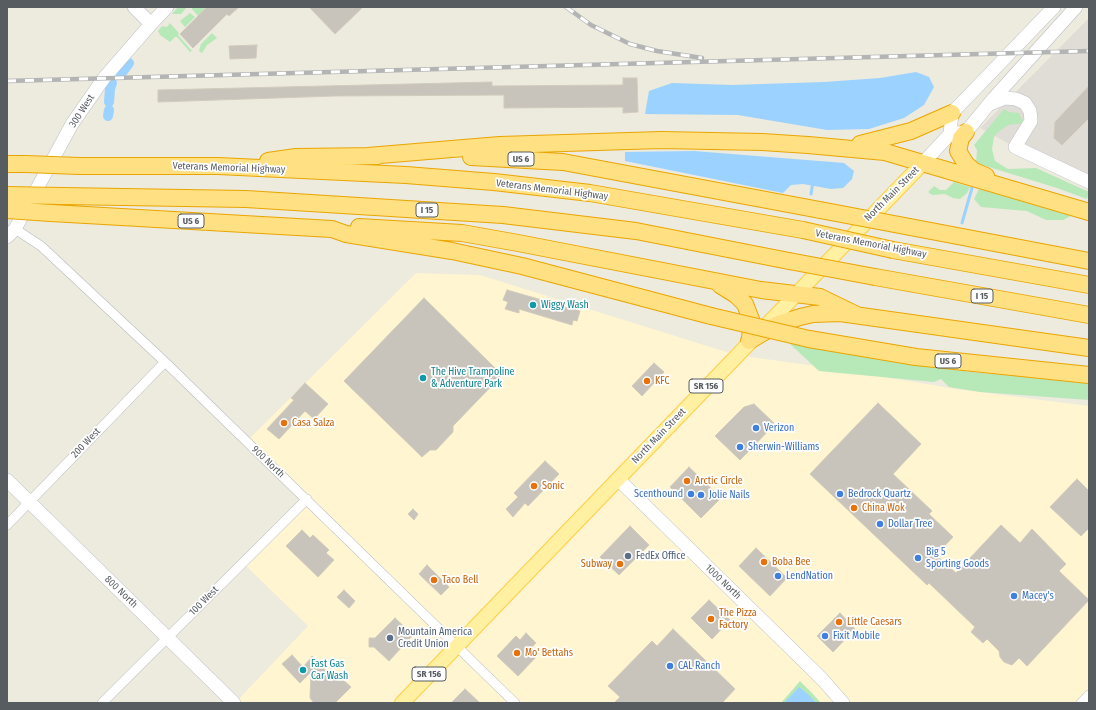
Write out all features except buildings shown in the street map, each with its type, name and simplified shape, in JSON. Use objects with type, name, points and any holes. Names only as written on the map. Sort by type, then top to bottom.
[{"type":"highway","points":[[836,147],[872,142],[911,132],[952,113]]},
{"type":"highway","points":[[966,132],[961,138],[958,151],[966,164],[974,172],[1018,191]]},
{"type":"highway","points":[[368,156],[500,145],[661,140],[762,142],[836,147],[885,152],[1089,212]]},
{"type":"highway","name":"US 6","points":[[218,166],[296,158],[368,156],[494,157],[563,162],[1089,261]]},
{"type":"highway","name":"Veterans Memorial Highway","points":[[7,164],[80,166],[218,166],[406,175],[590,193],[803,230],[893,250],[1089,285]]},
{"type":"highway","name":"I 15","points":[[7,195],[246,199],[503,215],[636,231],[875,277],[1089,315]]},
{"type":"highway","name":"US 6","points":[[7,210],[332,229],[346,234],[452,251],[522,266],[711,316],[809,339],[916,357],[1089,375]]},
{"type":"highway","points":[[332,229],[341,226],[371,227],[462,234],[709,279],[761,290],[820,297],[857,315]]},
{"type":"highway","points":[[709,279],[726,288],[745,304],[752,322],[749,341]]},
{"type":"highway","points":[[749,341],[778,324],[806,315],[826,313],[857,315],[1089,348]]},
{"type":"main road","name":"North Main Street","points":[[402,703],[749,341],[922,164]]},
{"type":"street","points":[[134,7],[150,24]]},
{"type":"street","name":"300 West","points":[[11,233],[72,124],[110,70],[150,24],[167,7]]},
{"type":"street","points":[[1054,7],[952,113],[950,134],[966,132],[988,105],[1076,7]]},
{"type":"street","points":[[988,105],[1005,98],[1012,98],[1021,101],[1028,107],[1031,121],[1015,148],[1089,182]]},
{"type":"street","name":"North Main Street","points":[[922,164],[950,134]]},
{"type":"street","name":"900 North","points":[[11,233],[41,246],[165,362],[515,703]]},
{"type":"street","name":"200 West","points":[[7,524],[165,362]]},
{"type":"street","name":"1000 North","points":[[618,479],[822,679],[843,703]]},
{"type":"street","name":"800 North","points":[[7,480],[234,703]]},
{"type":"street","name":"100 West","points":[[102,703],[307,499]]},
{"type":"street","points":[[1081,703],[1089,695]]},
{"type":"shaded area","points":[[1089,18],[1089,177],[1015,147],[980,128]]},
{"type":"shaded area","points":[[416,273],[480,275],[736,355],[831,368],[956,389],[1089,406],[1089,703],[235,703],[308,626],[243,563],[307,499],[247,441]]},
{"type":"green space","points":[[178,7],[187,7],[181,14],[172,14]]},
{"type":"green space","points":[[192,7],[206,7],[198,16]]},
{"type":"green space","points":[[190,13],[195,17],[185,27],[180,21]]},
{"type":"green space","points":[[170,23],[192,51],[190,52],[177,37],[170,42],[160,35],[158,31],[162,26],[167,27]]},
{"type":"green space","points":[[212,33],[217,38],[207,45],[202,53],[199,51],[201,44]]},
{"type":"green space","points":[[1004,109],[1009,112],[1019,113],[1024,123],[1008,125],[997,133],[994,137],[992,149],[995,161],[1008,169],[1036,168],[1089,192],[1087,199],[1057,188],[976,163],[977,150],[974,145]]},
{"type":"green space","points":[[954,182],[970,187],[967,193],[960,199],[953,198],[945,194],[932,195],[928,192],[934,186],[940,190],[946,190]]},
{"type":"green space","points":[[979,189],[1071,216],[1063,220],[1046,220],[1027,211],[981,207],[974,199]]},
{"type":"green space","points":[[789,343],[912,365],[981,373],[1089,381],[1089,400],[980,392],[949,387],[941,379],[934,382],[819,371]]},
{"type":"green space","points":[[800,681],[812,693],[821,703],[781,703]]},
{"type":"water","points":[[916,72],[929,77],[934,87],[924,105],[904,118],[869,129],[827,130],[738,115],[645,114],[649,91],[672,83],[732,85],[824,82],[880,78]]},
{"type":"water","points":[[694,151],[844,163],[854,171],[852,179],[843,188],[831,189],[803,184],[791,185],[783,193],[625,161],[625,152]]},
{"type":"water","points":[[799,687],[811,697],[816,703],[784,703]]},
{"type":"waterway","points":[[121,74],[129,63]]},
{"type":"waterway","points":[[109,102],[112,83]]},
{"type":"waterway","points":[[108,116],[109,110]]},
{"type":"waterway","points":[[811,194],[813,182]]},
{"type":"waterway","points":[[962,223],[972,188]]},
{"type":"railway","points":[[566,7],[591,25],[630,44],[657,51],[702,58]]},
{"type":"railway","points":[[7,81],[1089,51]]},
{"type":"place","name":"Wiggy Wash","points":[[533,305]]},
{"type":"place","name":"The Hive Trampoline & Adventure Park","points":[[423,378]]},
{"type":"place","name":"KFC","points":[[647,381]]},
{"type":"place","name":"Casa Salza","points":[[284,423]]},
{"type":"place","name":"Verizon","points":[[756,428]]},
{"type":"place","name":"Sherwin-Williams","points":[[740,447]]},
{"type":"place","name":"Arctic Circle","points":[[687,481]]},
{"type":"place","name":"Sonic","points":[[534,486]]},
{"type":"place","name":"Scenthound","points":[[691,494]]},
{"type":"place","name":"Bedrock Quartz","points":[[840,494]]},
{"type":"place","name":"Jolie Nails","points":[[701,495]]},
{"type":"place","name":"China Wok","points":[[854,508]]},
{"type":"place","name":"Dollar Tree","points":[[880,524]]},
{"type":"place","name":"FedEx Office","points":[[628,556]]},
{"type":"place","name":"Big 5 Sporting Goods","points":[[918,558]]},
{"type":"place","name":"Boba Bee","points":[[764,562]]},
{"type":"place","name":"Subway","points":[[620,564]]},
{"type":"place","name":"LendNation","points":[[778,576]]},
{"type":"place","name":"Taco Bell","points":[[434,580]]},
{"type":"place","name":"Macey's","points":[[1014,596]]},
{"type":"place","name":"The Pizza Factory","points":[[711,619]]},
{"type":"place","name":"Little Caesars","points":[[839,622]]},
{"type":"place","name":"Fixit Mobile","points":[[825,636]]},
{"type":"place","name":"Mountain America Credit Union","points":[[390,638]]},
{"type":"place","name":"Mo' Bettahs","points":[[517,653]]},
{"type":"place","name":"CAL Ranch","points":[[670,666]]},
{"type":"place","name":"Fast Gas Car Wash","points":[[303,670]]}]
